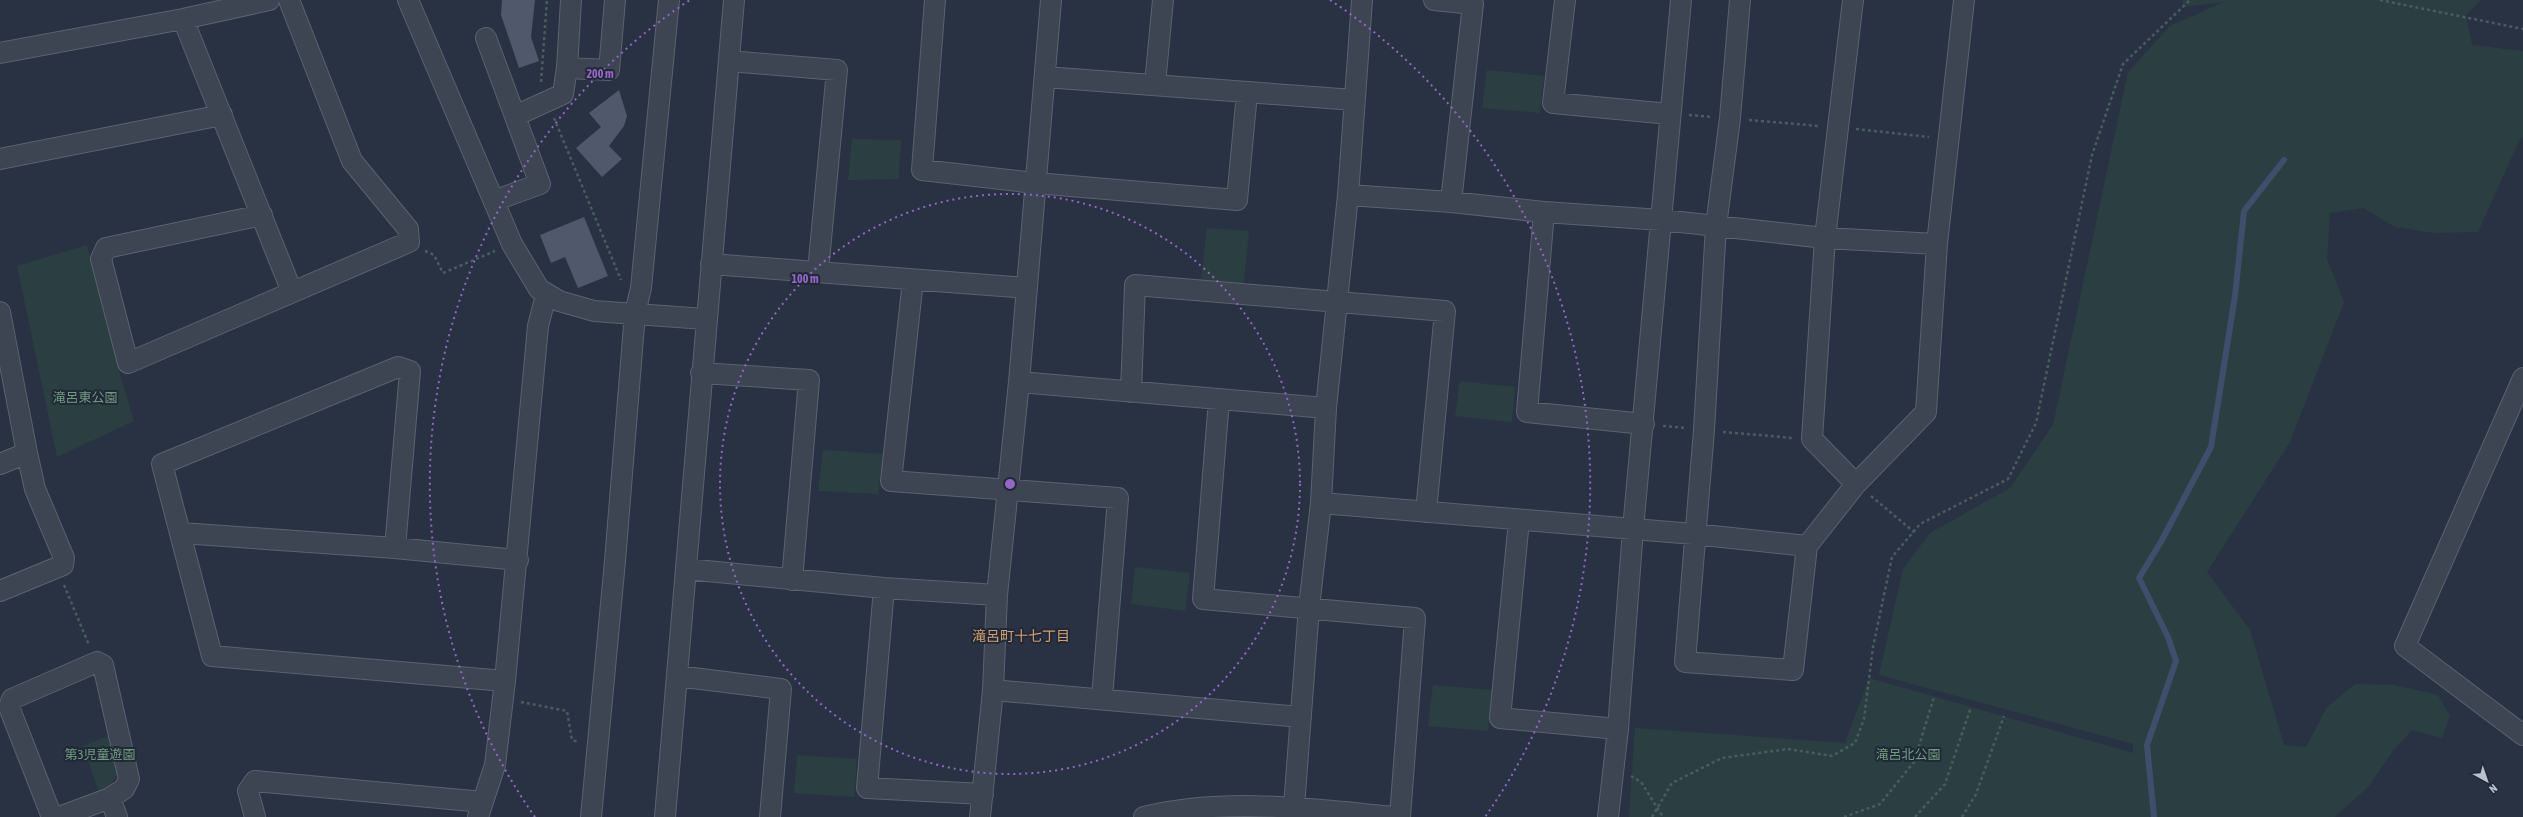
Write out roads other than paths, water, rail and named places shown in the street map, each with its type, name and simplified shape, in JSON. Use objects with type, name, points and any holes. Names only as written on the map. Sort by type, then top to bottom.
[{"type":"street","points":[[0,53],[183,19],[269,0]]},
{"type":"street","points":[[262,215],[106,248],[100,259],[128,363],[409,242],[408,229],[352,161],[289,0]]},
{"type":"street","points":[[408,0],[496,200],[512,244],[533,282],[546,295],[571,306],[594,310],[705,319]]},
{"type":"street","points":[[515,116],[563,94],[567,68],[571,0]]},
{"type":"street","points":[[567,68],[610,70],[615,0]]},
{"type":"street","points":[[591,817],[596,748],[615,561],[635,313],[641,288],[669,0]]},
{"type":"street","points":[[665,817],[705,319],[712,264],[734,0]]},
{"type":"street","points":[[935,0],[922,170],[1035,183],[1236,200],[1247,93]]},
{"type":"street","points":[[980,817],[993,690],[997,595],[1019,382],[1051,0]]},
{"type":"street","points":[[1155,84],[1163,0]]},
{"type":"street","points":[[1294,807],[1309,608],[1321,503],[1326,408],[1348,195],[1362,0]]},
{"type":"street","points":[[1434,0],[1472,4],[1451,202]]},
{"type":"street","points":[[1565,0],[1553,103],[1670,114]]},
{"type":"street","points":[[1608,817],[1618,729],[1633,529],[1644,424],[1681,0]]},
{"type":"street","points":[[1740,0],[1730,118],[1716,226],[1704,430],[1694,534],[1685,662],[1793,670],[1807,546],[1856,484],[1926,412],[1937,244],[1964,0]]},
{"type":"street","points":[[1853,0],[1825,238],[1812,439],[1856,484]]},
{"type":"street","points":[[183,19],[292,292]]},
{"type":"street","points":[[486,38],[540,184],[496,200]]},
{"type":"street","points":[[729,61],[837,70],[818,271]]},
{"type":"street","points":[[1045,77],[1354,100]]},
{"type":"street","points":[[0,159],[222,115]]},
{"type":"street","points":[[1348,195],[1451,202],[1544,212],[1662,220],[1825,238],[1937,244]]},
{"type":"street","points":[[1544,212],[1527,412],[1644,424]]},
{"type":"street","points":[[712,264],[1027,288]]},
{"type":"street","points":[[913,280],[891,481],[1118,498],[1102,698]]},
{"type":"street","points":[[1132,392],[1135,285],[1445,312],[1426,512]]},
{"type":"street","points":[[255,817],[248,791],[256,782],[480,809],[495,765],[518,560],[538,326],[546,295]]},
{"type":"street","points":[[0,312],[35,489],[64,558],[63,565],[0,591]]},
{"type":"street","points":[[394,548],[410,371],[398,367],[162,464],[212,656],[504,690]]},
{"type":"street","points":[[701,373],[810,380],[792,580]]},
{"type":"street","points":[[2523,378],[2405,646],[2523,735]]},
{"type":"street","points":[[1019,382],[1326,408]]},
{"type":"street","points":[[1219,400],[1203,599],[1415,618],[1400,817]]},
{"type":"street","points":[[0,464],[27,453]]},
{"type":"street","points":[[1321,503],[1694,534],[1807,546]]},
{"type":"street","points":[[1519,520],[1500,718],[1618,729]]},
{"type":"street","points":[[181,533],[394,548],[518,560]]},
{"type":"street","points":[[686,569],[884,588],[997,595]]},
{"type":"street","points":[[884,588],[867,788],[982,794]]},
{"type":"street","points":[[52,817],[9,708],[12,699],[97,662],[103,665],[129,779],[124,789],[110,798],[59,817]]},
{"type":"street","points":[[677,676],[781,689],[770,817]]},
{"type":"street","points":[[993,690],[1102,698],[1301,717]]},
{"type":"street","points":[[110,798],[117,817]]},
{"type":"street","points":[[1144,817],[1206,807],[1294,807],[1393,817]]},
{"type":"waterway","points":[[2154,817],[2147,745],[2176,661],[2168,637],[2139,578],[2162,540],[2211,447],[2235,296],[2244,211],[2284,160]]},
{"type":"district","name":"滝呂町十七丁目","points":[[1021,636]]},
{"type":"park label","name":"滝呂東公園","points":[[85,397]]},
{"type":"park label","name":"第3児童遊園","points":[[100,754]]},
{"type":"park label","name":"滝呂北公園","points":[[1908,754]]}]
